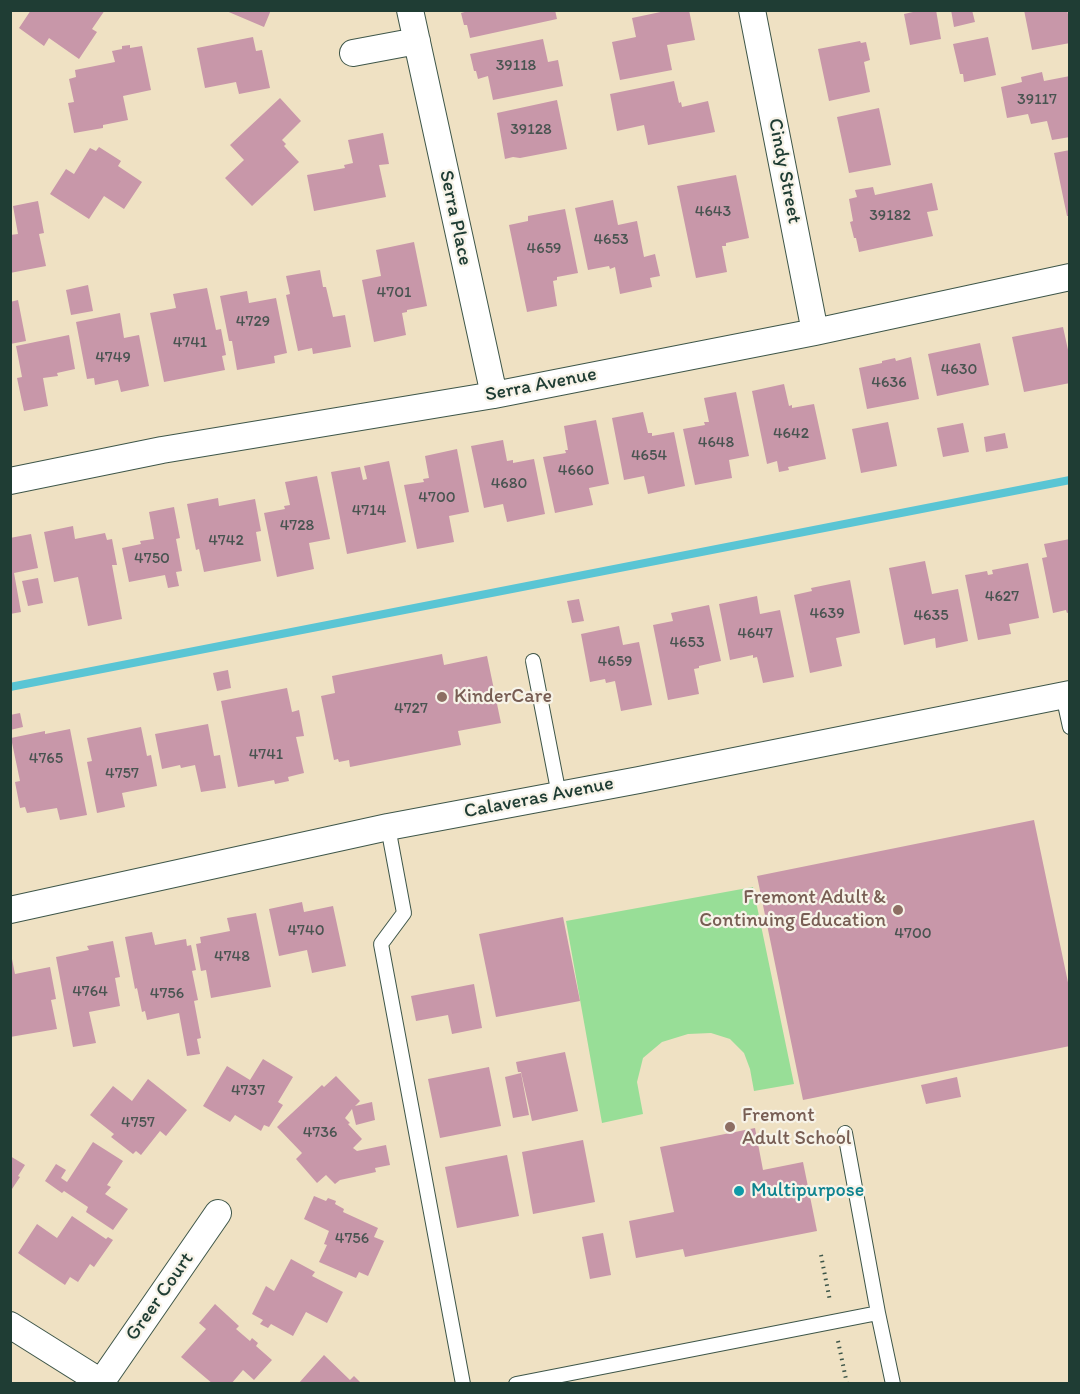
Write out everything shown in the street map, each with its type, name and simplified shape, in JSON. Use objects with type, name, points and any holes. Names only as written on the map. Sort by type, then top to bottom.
[{"type":"street","name":"Serra Place","points":[[410,10],[494,395]]},
{"type":"street","name":"Cindy Street","points":[[752,10],[815,332]]},
{"type":"street","points":[[353,54],[417,41]]},
{"type":"street","name":"Serra Avenue","points":[[10,481],[162,450],[494,395],[815,332],[1070,277]]},
{"type":"street","name":"Calaveras Avenue","points":[[10,910],[388,827],[1066,694]]},
{"type":"street","name":"Greer Court","points":[[103,1382],[218,1213]]},
{"type":"street","points":[[10,1325],[103,1382]]},
{"type":"lane","points":[[533,661],[559,795]]},
{"type":"lane","points":[[1066,694],[1070,727]]},
{"type":"lane","points":[[388,827],[404,913],[381,944],[463,1383]]},
{"type":"lane","points":[[845,1133],[893,1383]]},
{"type":"lane","points":[[516,1383],[878,1313]]},
{"type":"green space","points":[[753,887],[794,1084],[754,1091],[744,1053],[730,1039],[711,1033],[688,1034],[662,1042],[643,1058],[637,1082],[643,1114],[602,1123],[566,921]]},
{"type":"building","points":[[31,10],[105,10],[92,29],[97,32],[79,59],[49,38],[44,46],[19,28]]},
{"type":"building","points":[[224,10],[271,10],[264,27]]},
{"type":"building","points":[[472,10],[555,10],[557,19],[470,38],[461,13]]},
{"type":"building","points":[[670,10],[689,10],[695,40],[667,45],[672,70],[620,80],[612,42],[636,37],[632,18]]},
{"type":"building","points":[[936,10],[941,39],[910,45],[904,14]]},
{"type":"building","points":[[951,10],[972,10],[975,22],[954,27]]},
{"type":"building","points":[[1024,10],[1067,10],[1070,23],[1070,43],[1032,50]]},
{"type":"building","points":[[253,37],[256,51],[262,50],[270,88],[239,94],[236,82],[205,88],[197,48]]},
{"type":"building","points":[[988,37],[996,75],[964,82],[953,44]]},
{"type":"building","points":[[543,39],[548,62],[558,60],[563,86],[493,100],[488,76],[478,79],[470,54]]},
{"type":"building","points":[[860,41],[861,43],[866,42],[870,60],[864,62],[870,92],[829,101],[818,49]]},
{"type":"building","points":[[130,45],[130,48],[142,46],[151,90],[123,96],[128,120],[103,125],[103,128],[74,133],[68,103],[74,102],[69,79],[76,77],[75,70],[115,62],[112,51]]},
{"type":"building","points":[[1042,72],[1044,81],[1070,76],[1070,137],[1052,140],[1047,121],[1031,124],[1028,114],[1007,118],[1001,87],[1022,82],[1021,77]]},
{"type":"building","points":[[674,81],[682,107],[708,101],[715,132],[648,145],[644,125],[617,131],[610,94]]},
{"type":"building","points":[[280,98],[301,121],[282,140],[286,144],[284,146],[299,162],[252,206],[225,178],[244,160],[230,145]]},
{"type":"building","points":[[557,100],[567,149],[505,159],[497,113]]},
{"type":"building","points":[[879,108],[891,165],[849,173],[837,117]]},
{"type":"building","points":[[383,133],[389,164],[379,165],[386,197],[314,211],[307,175],[345,168],[344,165],[353,163],[348,140]]},
{"type":"building","points":[[99,147],[121,161],[118,166],[142,182],[124,209],[104,196],[89,219],[50,194],[66,169],[74,174],[90,148],[96,151]]},
{"type":"building","points":[[1070,150],[1070,216],[1067,216],[1054,153]]},
{"type":"building","points":[[736,175],[749,238],[722,246],[727,272],[696,278],[677,186]]},
{"type":"building","points":[[932,183],[938,210],[927,212],[933,236],[859,252],[850,222],[853,221],[849,199],[857,197],[855,190],[873,187],[875,195]]},
{"type":"building","points":[[613,200],[618,225],[637,221],[644,257],[655,254],[660,276],[650,278],[652,287],[620,294],[615,267],[588,270],[575,208]]},
{"type":"building","points":[[38,201],[44,233],[39,234],[46,266],[10,273],[10,235],[18,234],[13,206]]},
{"type":"building","points":[[565,209],[578,273],[557,277],[557,280],[553,281],[557,306],[527,312],[509,225],[528,221],[528,216]]},
{"type":"building","points":[[414,242],[427,306],[402,313],[406,335],[374,342],[362,280],[381,276],[376,250]]},
{"type":"building","points":[[320,270],[333,317],[345,315],[351,347],[313,354],[312,348],[298,351],[286,295],[290,294],[286,276]]},
{"type":"building","points":[[88,285],[93,311],[71,315],[66,290]]},
{"type":"building","points":[[207,288],[216,330],[221,329],[226,355],[222,356],[225,370],[164,382],[150,313],[176,308],[173,294]]},
{"type":"building","points":[[247,291],[249,303],[276,298],[287,353],[274,356],[275,363],[237,370],[220,296]]},
{"type":"building","points":[[18,300],[26,341],[10,344],[10,302]]},
{"type":"building","points":[[120,313],[124,338],[139,335],[149,386],[121,392],[118,380],[95,385],[94,378],[87,379],[76,322]]},
{"type":"building","points":[[1063,327],[1070,359],[1070,383],[1024,392],[1012,337]]},
{"type":"building","points":[[69,335],[75,369],[57,373],[58,376],[43,378],[48,406],[24,411],[17,378],[22,377],[16,346]]},
{"type":"building","points":[[980,343],[989,385],[937,396],[928,354]]},
{"type":"building","points":[[911,357],[919,399],[867,409],[859,368],[895,358],[896,361]]},
{"type":"building","points":[[784,384],[789,406],[792,405],[792,408],[814,404],[826,459],[788,467],[789,470],[779,472],[777,461],[767,464],[752,391]]},
{"type":"building","points":[[736,392],[749,456],[729,460],[732,478],[695,485],[683,429],[705,425],[704,422],[709,422],[704,398]]},
{"type":"building","points":[[643,412],[648,433],[652,433],[652,436],[674,432],[685,486],[648,494],[644,476],[624,480],[612,418]]},
{"type":"building","points":[[596,420],[609,484],[589,488],[593,505],[555,513],[543,457],[566,453],[565,450],[568,450],[564,426]]},
{"type":"building","points":[[888,422],[897,466],[861,473],[852,429]]},
{"type":"building","points":[[963,423],[969,452],[943,457],[937,428]]},
{"type":"building","points":[[1005,433],[1008,448],[986,452],[984,437]]},
{"type":"building","points":[[503,440],[507,461],[513,460],[513,463],[534,459],[545,514],[507,522],[503,504],[484,508],[471,446]]},
{"type":"building","points":[[457,449],[469,512],[449,516],[454,542],[417,549],[404,485],[424,482],[423,479],[429,478],[425,456]]},
{"type":"building","points":[[389,461],[406,542],[347,554],[331,472],[360,467],[363,480],[367,479],[364,466]]},
{"type":"building","points":[[317,476],[330,539],[309,543],[314,569],[277,577],[264,513],[285,509],[284,506],[290,505],[285,482]]},
{"type":"building","points":[[218,498],[219,506],[255,499],[261,531],[256,532],[261,561],[204,572],[199,549],[196,550],[187,504]]},
{"type":"building","points":[[174,507],[180,538],[176,539],[182,571],[176,572],[179,586],[168,588],[165,575],[129,582],[122,548],[141,544],[140,541],[154,539],[149,512]]},
{"type":"building","points":[[73,526],[75,539],[105,533],[107,540],[112,539],[117,565],[112,565],[122,619],[88,626],[78,577],[54,582],[44,532]]},
{"type":"building","points":[[31,534],[38,568],[14,573],[21,612],[10,614],[10,538]]},
{"type":"building","points":[[1070,539],[1070,612],[1067,613],[1066,610],[1053,613],[1042,558],[1047,557],[1044,544]]},
{"type":"building","points":[[925,561],[932,594],[958,589],[968,641],[936,648],[935,638],[904,645],[889,568]]},
{"type":"building","points":[[1028,563],[1039,618],[1009,624],[1011,634],[978,640],[965,575],[987,571],[988,575],[993,574],[992,570]]},
{"type":"building","points":[[38,578],[43,603],[28,606],[22,581]]},
{"type":"building","points":[[850,580],[860,633],[836,638],[842,666],[810,673],[794,595],[812,591],[811,588]]},
{"type":"building","points":[[757,596],[760,614],[780,610],[794,677],[763,683],[757,657],[753,658],[753,655],[730,660],[719,604]]},
{"type":"building","points":[[579,599],[584,621],[572,623],[567,601]]},
{"type":"building","points":[[709,605],[721,661],[694,669],[699,694],[668,700],[653,625],[673,621],[671,613]]},
{"type":"building","points":[[619,626],[623,645],[639,642],[652,705],[621,711],[615,681],[606,683],[605,679],[590,682],[581,634]]},
{"type":"building","points":[[442,654],[444,665],[487,656],[501,723],[458,731],[461,745],[350,767],[349,760],[339,762],[338,759],[334,760],[321,696],[335,693],[332,676]]},
{"type":"building","points":[[228,670],[231,688],[217,691],[213,673]]},
{"type":"building","points":[[287,688],[292,712],[299,710],[304,736],[296,737],[304,773],[288,777],[289,781],[275,784],[274,780],[238,787],[221,701]]},
{"type":"building","points":[[20,713],[23,727],[10,730],[10,715]]},
{"type":"building","points":[[208,724],[214,756],[220,755],[226,788],[201,792],[195,765],[181,768],[180,765],[162,769],[155,734]]},
{"type":"building","points":[[141,727],[147,756],[151,755],[157,786],[122,793],[125,807],[97,813],[87,762],[92,761],[87,738]]},
{"type":"building","points":[[70,729],[87,815],[60,820],[57,808],[27,813],[25,807],[20,808],[15,782],[20,781],[11,738]]},
{"type":"building","points":[[1034,820],[1070,992],[1070,1046],[803,1100],[757,876]]},
{"type":"building","points":[[302,902],[304,912],[333,906],[346,966],[312,973],[307,950],[279,956],[269,909]]},
{"type":"building","points":[[256,913],[271,987],[211,998],[206,970],[201,971],[196,944],[201,943],[200,937],[230,931],[227,918]]},
{"type":"building","points":[[563,917],[580,1001],[496,1017],[479,934]]},
{"type":"building","points":[[152,932],[155,945],[186,939],[187,946],[191,945],[196,970],[192,971],[198,1000],[194,1001],[201,1038],[197,1039],[200,1054],[187,1056],[179,1013],[147,1020],[145,1011],[142,1012],[125,937]]},
{"type":"building","points":[[113,941],[120,977],[115,978],[120,1006],[89,1012],[96,1043],[73,1047],[56,957],[89,950],[87,946]]},
{"type":"building","points":[[10,959],[12,959],[15,974],[50,967],[56,999],[51,1000],[57,1029],[10,1037]]},
{"type":"building","points":[[474,984],[482,1028],[452,1034],[448,1015],[416,1021],[411,996]]},
{"type":"building","points":[[565,1052],[578,1111],[532,1121],[521,1072],[518,1072],[516,1062]]},
{"type":"building","points":[[263,1059],[293,1077],[278,1102],[283,1105],[269,1127],[264,1125],[261,1131],[235,1115],[230,1122],[203,1106],[227,1066],[250,1080]]},
{"type":"building","points":[[489,1067],[501,1126],[440,1138],[428,1079]]},
{"type":"building","points":[[521,1073],[529,1115],[513,1118],[505,1077]]},
{"type":"building","points":[[336,1076],[360,1101],[355,1106],[372,1102],[375,1120],[356,1125],[352,1109],[345,1118],[362,1139],[353,1148],[357,1151],[386,1145],[390,1165],[375,1168],[376,1172],[340,1180],[335,1184],[326,1175],[317,1183],[296,1159],[302,1153],[277,1127],[322,1085],[324,1087]]},
{"type":"building","points":[[957,1077],[961,1097],[926,1104],[921,1085]]},
{"type":"building","points":[[148,1079],[187,1110],[166,1136],[160,1131],[141,1155],[136,1151],[133,1154],[111,1137],[114,1134],[90,1115],[113,1086],[132,1101]]},
{"type":"building","name":"Multipurpose","points":[[755,1128],[763,1170],[803,1162],[817,1231],[685,1257],[683,1249],[636,1258],[629,1221],[674,1212],[660,1147]]},
{"type":"building","points":[[583,1140],[595,1202],[533,1214],[522,1152]]},
{"type":"building","points":[[93,1142],[123,1161],[107,1185],[111,1187],[105,1194],[128,1209],[113,1230],[86,1212],[88,1207],[45,1181],[56,1164],[66,1170],[61,1178],[67,1182]]},
{"type":"building","points":[[507,1155],[519,1216],[457,1228],[445,1167]]},
{"type":"building","points":[[10,1156],[25,1165],[10,1192]]},
{"type":"building","points":[[314,1196],[326,1201],[328,1198],[336,1201],[335,1204],[344,1209],[343,1212],[378,1228],[374,1237],[384,1241],[368,1276],[359,1272],[356,1278],[319,1262],[327,1245],[324,1244],[329,1231],[304,1219]]},
{"type":"building","points":[[72,1216],[106,1239],[108,1237],[113,1240],[94,1267],[90,1264],[78,1282],[70,1277],[65,1285],[18,1253],[37,1224],[57,1238]]},
{"type":"building","points":[[603,1233],[611,1275],[590,1279],[582,1237]]},
{"type":"building","points":[[291,1259],[315,1272],[312,1276],[343,1292],[327,1323],[306,1312],[293,1336],[271,1324],[268,1328],[260,1324],[263,1320],[252,1314],[266,1286],[274,1291]]},
{"type":"building","points":[[215,1304],[239,1326],[236,1329],[250,1341],[252,1338],[258,1343],[256,1346],[272,1360],[254,1380],[243,1370],[231,1384],[213,1384],[181,1357],[206,1329],[199,1323]]},
{"type":"building","points":[[324,1355],[350,1380],[354,1376],[362,1384],[298,1384]]},
{"type":"waterway","points":[[10,687],[1070,480]]},
{"type":"place","name":"KinderCare","points":[[442,697]]},
{"type":"place","name":"Fremont Adult & Continuing Education","points":[[898,910]]},
{"type":"place","name":"Fremont Adult School","points":[[730,1127]]},
{"type":"place","name":"Multipurpose","points":[[739,1191]]}]
